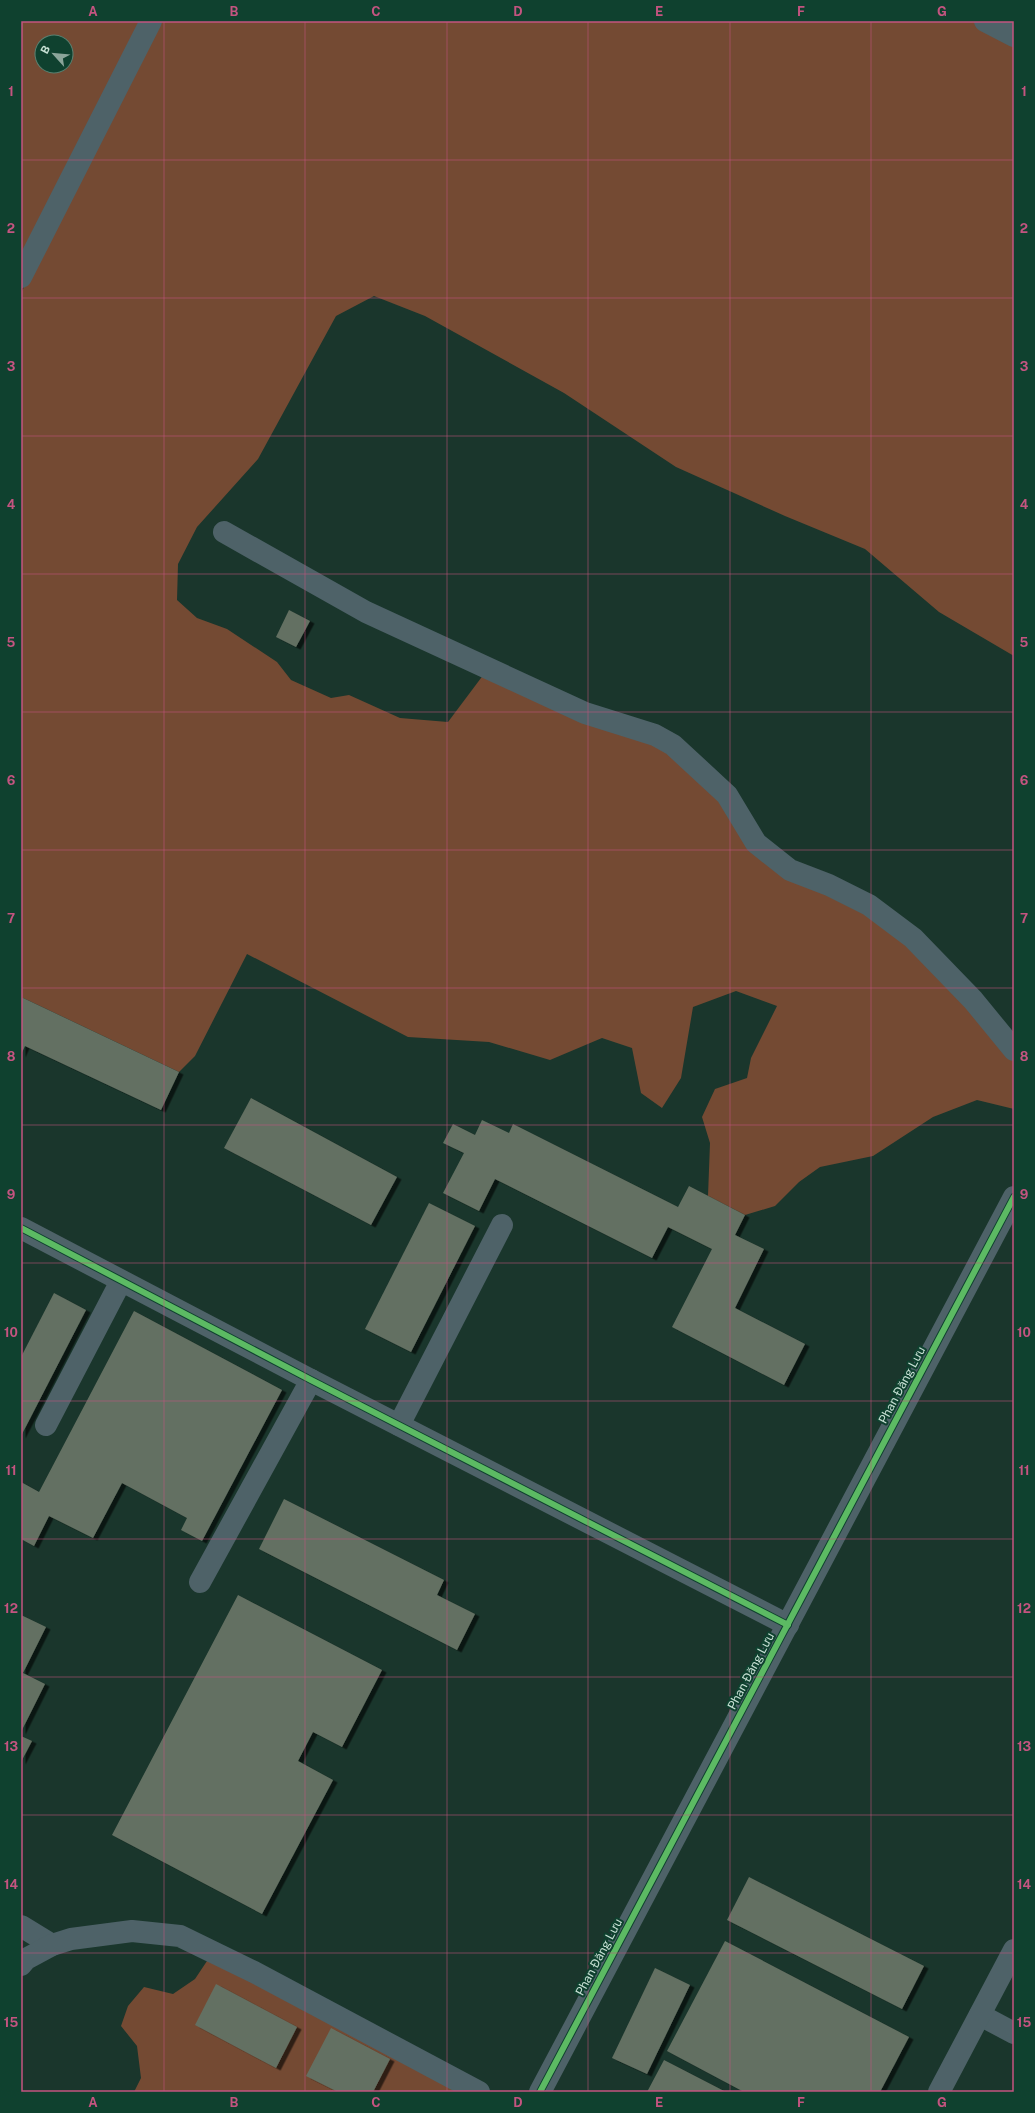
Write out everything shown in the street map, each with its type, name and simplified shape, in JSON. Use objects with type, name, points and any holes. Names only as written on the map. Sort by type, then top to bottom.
[{"type":"street","points":[[21,276],[151,21]]},
{"type":"street","points":[[985,21],[1014,36]]},
{"type":"street","points":[[224,532],[366,612],[584,713],[655,735],[673,745],[727,795],[756,843],[790,870],[829,885],[868,905],[913,938],[973,1000],[1014,1050]]},
{"type":"street","name":"Phan Đăng Lưu","points":[[540,2092],[1014,1196]]},
{"type":"street","points":[[399,1425],[502,1225]]},
{"type":"street","points":[[21,1228],[311,1380],[788,1625]]},
{"type":"street","points":[[46,1425],[122,1281]]},
{"type":"street","points":[[200,1582],[311,1380]]},
{"type":"street","points":[[21,1926],[52,1945]]},
{"type":"street","points":[[21,1965],[26,1959],[52,1945],[71,1939],[132,1931],[180,1936],[254,1972],[479,2092]]},
{"type":"street","points":[[940,2092],[1014,1950]]},
{"type":"street","points":[[980,2015],[1014,2033]]},
{"type":"shaded area","points":[[21,21],[143,21],[21,260]]},
{"type":"shaded area","points":[[159,21],[1014,21],[1014,656],[939,612],[865,549],[785,516],[676,467],[564,393],[425,316],[374,296],[336,316],[258,459],[197,527],[178,564],[177,600],[197,618],[227,629],[277,662],[291,680],[331,698],[349,695],[400,718],[448,722],[484,674],[651,740],[722,799],[750,846],[865,910],[907,942],[1014,1059],[1014,1109],[977,1100],[933,1117],[873,1156],[820,1167],[799,1182],[775,1206],[745,1215],[708,1196],[710,1143],[702,1117],[715,1089],[747,1078],[751,1058],[777,1006],[736,991],[693,1007],[681,1078],[662,1108],[641,1093],[632,1048],[602,1038],[550,1060],[489,1042],[408,1037],[247,954],[195,1056],[179,1072],[21,997],[21,293]]},
{"type":"shaded area","points":[[209,1958],[463,2092],[134,2092],[141,2078],[137,2046],[121,2026],[128,2006],[144,1987],[173,1994],[195,1979]]},
{"type":"building","points":[[289,610],[310,621],[296,647],[276,637]]},
{"type":"building","points":[[21,997],[179,1072],[161,1110],[25,1046],[21,1055]]},
{"type":"building","points":[[251,1098],[397,1177],[371,1225],[224,1148]]},
{"type":"building","points":[[482,1120],[509,1133],[513,1124],[678,1207],[689,1186],[745,1215],[735,1235],[764,1249],[735,1308],[805,1344],[784,1385],[672,1327],[712,1249],[668,1227],[652,1258],[495,1179],[479,1211],[443,1193],[464,1153],[443,1143],[453,1124],[475,1135]]},
{"type":"building","points":[[429,1203],[475,1226],[411,1352],[365,1329]]},
{"type":"building","points":[[54,1293],[86,1310],[21,1436],[21,1357]]},
{"type":"building","points":[[134,1311],[282,1390],[202,1541],[181,1530],[187,1518],[122,1483],[93,1538],[49,1516],[34,1546],[21,1539],[21,1482],[39,1492]]},
{"type":"building","points":[[284,1499],[444,1580],[437,1595],[475,1614],[457,1650],[259,1549]]},
{"type":"building","points":[[238,1595],[382,1670],[342,1747],[313,1732],[298,1761],[333,1780],[262,1914],[112,1835]]},
{"type":"building","points":[[21,1615],[46,1627],[23,1673],[45,1684],[21,1732]]},
{"type":"building","points":[[21,1736],[32,1741],[21,1762]]},
{"type":"building","points":[[749,1877],[924,1966],[902,2009],[727,1920]]},
{"type":"building","points":[[725,1941],[909,2037],[880,2092],[744,2092],[667,2051]]},
{"type":"building","points":[[655,1968],[690,1985],[647,2074],[612,2058]]},
{"type":"building","points":[[216,1984],[297,2027],[276,2068],[195,2025]]},
{"type":"building","points":[[331,2028],[390,2059],[373,2092],[338,2092],[306,2076]]},
{"type":"building","points":[[664,2060],[726,2092],[647,2092]]},
{"type":"cycle path","points":[[540,2092],[1014,1197]]},
{"type":"cycle path","points":[[21,1228],[311,1380],[788,1625]]}]
